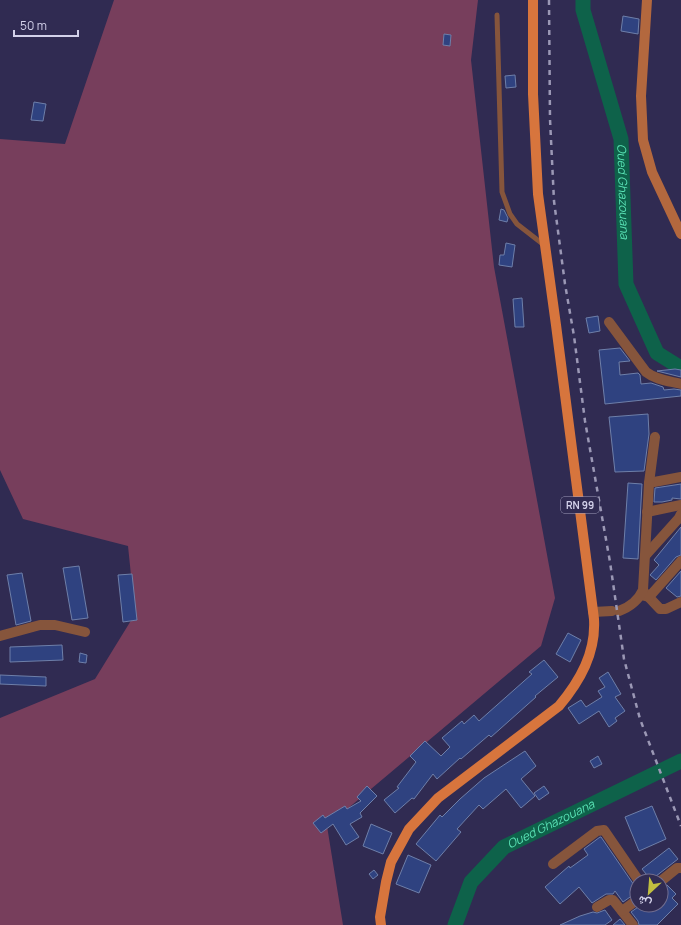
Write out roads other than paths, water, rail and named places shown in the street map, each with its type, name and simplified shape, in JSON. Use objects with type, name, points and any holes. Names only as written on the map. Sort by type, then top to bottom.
[{"type":"main road","name":"RN 99","points":[[381,925],[380,917],[391,862],[409,828],[438,798],[560,706],[574,689],[584,670],[592,649],[595,628],[538,194],[532,65],[533,0]]},
{"type":"main road","points":[[647,0],[641,96],[643,140],[652,172],[681,234]]},
{"type":"street","points":[[610,322],[646,372],[657,379],[681,384]]},
{"type":"street","points":[[655,437],[649,483],[644,594],[657,607],[663,610],[681,602]]},
{"type":"street","points":[[649,483],[681,477]]},
{"type":"street","points":[[647,512],[681,505]]},
{"type":"street","points":[[645,556],[681,514]]},
{"type":"street","points":[[593,612],[616,611],[627,608],[681,561]]},
{"type":"street","points":[[0,636],[40,625],[55,625],[85,632]]},
{"type":"street","points":[[553,864],[597,831],[601,830],[606,832],[634,873]]},
{"type":"street","points":[[669,874],[677,868],[681,868]]},
{"type":"street","points":[[597,907],[611,899],[633,925]]},
{"type":"street","points":[[622,911],[629,906]]},
{"type":"lane","points":[[497,15],[502,192],[510,214],[517,224],[545,245]]},
{"type":"waterway","name":"Oued Ghazouana","points":[[583,0],[583,10],[621,139],[626,284],[657,353],[681,368]]},
{"type":"waterway","name":"Oued Ghazouana","points":[[455,925],[471,882],[504,847],[681,761]]},
{"type":"railway","points":[[549,0],[550,119],[554,201],[585,421],[610,562],[624,659],[640,719],[681,826]]}]
